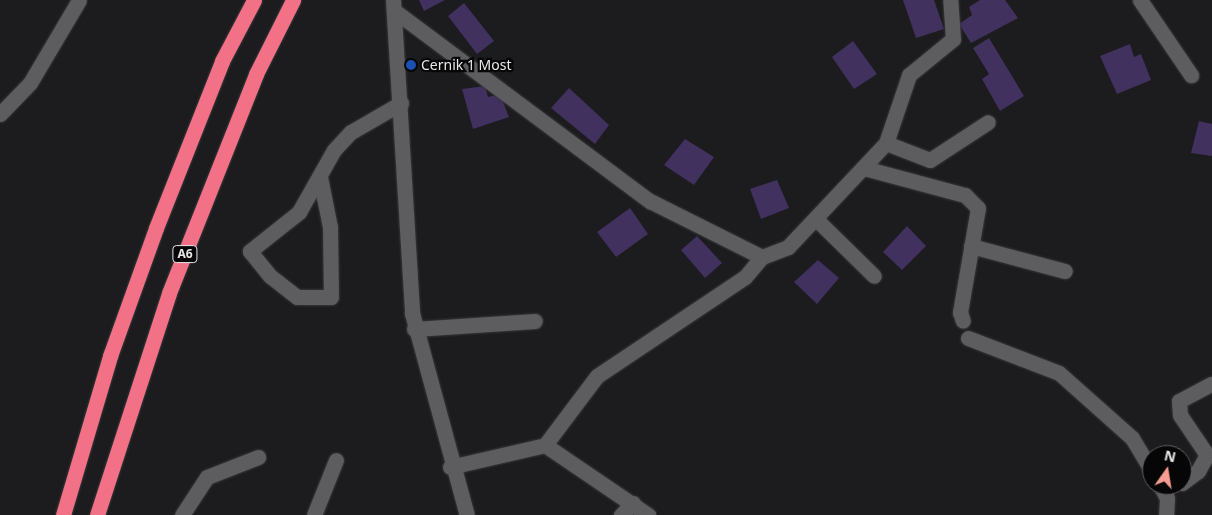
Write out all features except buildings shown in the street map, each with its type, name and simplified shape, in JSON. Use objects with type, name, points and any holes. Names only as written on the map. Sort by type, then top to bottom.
[{"type":"highway","name":"A6","points":[[63,515],[110,356],[156,228],[222,61],[254,0]]},
{"type":"highway","name":"A6","points":[[98,515],[169,293],[256,74],[293,0]]},
{"type":"street","points":[[0,114],[30,82],[79,0]]},
{"type":"street","points":[[450,467],[545,445],[597,376],[746,277],[762,257],[788,247],[886,143],[909,75],[953,39],[950,0]]},
{"type":"street","points":[[1140,0],[1191,75]]},
{"type":"street","points":[[395,6],[401,102],[406,268],[414,329],[450,467],[467,515]]},
{"type":"street","points":[[395,6],[650,201],[762,257]]},
{"type":"street","points":[[320,177],[330,227],[331,297],[297,297],[270,276],[250,251],[299,212],[334,150],[351,132],[401,102]]},
{"type":"street","points":[[886,143],[930,160],[988,122]]},
{"type":"street","points":[[864,168],[965,196],[978,208],[960,312],[963,321]]},
{"type":"street","points":[[816,219],[874,276]]},
{"type":"street","points":[[971,246],[1065,271]]},
{"type":"street","points":[[414,329],[535,321]]},
{"type":"street","points":[[968,338],[1059,373],[1132,438],[1142,454]]},
{"type":"street","points":[[1192,476],[1198,471],[1207,455],[1180,415],[1179,401],[1211,384]]},
{"type":"street","points":[[545,445],[648,515]]},
{"type":"street","points":[[182,515],[207,477],[258,457]]},
{"type":"street","points":[[314,515],[336,460]]},
{"type":"street","points":[[1164,495],[1166,515]]},
{"type":"street","points":[[621,515],[633,503]]},
{"type":"place","name":"Cernik 1 Most","points":[[411,65]]}]
